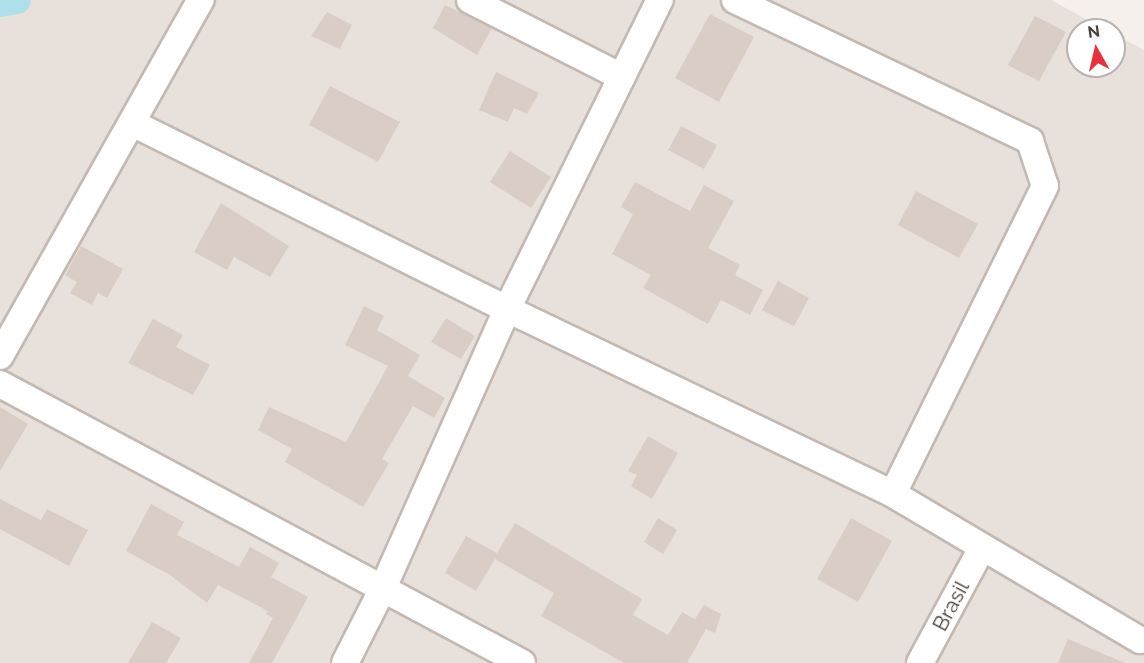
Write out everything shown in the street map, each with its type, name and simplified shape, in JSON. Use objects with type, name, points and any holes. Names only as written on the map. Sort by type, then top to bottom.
[{"type":"street","points":[[0,356],[201,0]]},
{"type":"street","points":[[470,0],[622,77]]},
{"type":"street","points":[[345,663],[383,588],[507,309],[660,0]]},
{"type":"street","points":[[735,0],[1030,141],[1045,186],[893,494]]},
{"type":"street","points":[[132,123],[507,309],[893,494],[1140,640]]},
{"type":"street","points":[[0,384],[522,663]]},
{"type":"street","name":"Brasil","points":[[920,663],[982,548]]},
{"type":"shaded area","points":[[0,0],[1051,0],[1084,18],[1066,18],[1066,78],[1126,78],[1126,40],[1144,50],[1144,663],[0,663]]},
{"type":"building","points":[[445,5],[492,28],[477,55],[433,28]]},
{"type":"building","points":[[327,12],[352,25],[340,49],[311,36]]},
{"type":"building","points":[[710,14],[754,37],[719,102],[675,78]]},
{"type":"building","points":[[1035,16],[1066,32],[1039,81],[1008,65]]},
{"type":"building","points":[[496,72],[539,93],[527,114],[514,108],[508,122],[479,110]]},
{"type":"building","points":[[330,86],[400,122],[378,162],[309,125]]},
{"type":"building","points":[[681,126],[717,145],[704,169],[668,150]]},
{"type":"building","points":[[510,151],[551,177],[531,208],[490,182]]},
{"type":"building","points":[[635,182],[690,211],[704,185],[734,201],[708,248],[740,265],[735,275],[763,290],[750,315],[721,300],[708,324],[643,288],[651,275],[612,254],[633,214],[621,207]]},
{"type":"building","points":[[916,191],[978,224],[959,258],[898,225]]},
{"type":"building","points":[[221,203],[289,246],[270,277],[234,257],[227,270],[194,252]]},
{"type":"building","points":[[81,246],[123,269],[107,298],[98,293],[92,305],[70,293],[77,282],[65,275]]},
{"type":"building","points":[[778,281],[809,298],[794,326],[762,310]]},
{"type":"building","points":[[364,306],[384,316],[377,330],[420,355],[408,376],[445,398],[434,418],[413,406],[382,459],[389,463],[363,507],[285,462],[292,449],[258,430],[269,407],[346,442],[388,366],[345,345]]},
{"type":"building","points":[[446,318],[475,336],[461,359],[431,342]]},
{"type":"building","points":[[153,319],[183,335],[176,347],[210,365],[193,395],[128,363]]},
{"type":"building","points":[[0,407],[28,424],[0,471]]},
{"type":"building","points":[[648,436],[678,453],[652,499],[631,486],[637,475],[628,471]]},
{"type":"building","points":[[0,499],[41,520],[47,509],[88,530],[69,566],[0,529]]},
{"type":"building","points":[[151,504],[184,522],[177,535],[239,567],[250,547],[279,563],[271,577],[308,597],[272,663],[249,663],[273,618],[266,614],[268,611],[218,585],[207,603],[170,575],[126,551]]},
{"type":"building","points":[[658,518],[677,530],[663,554],[644,542]]},
{"type":"building","points":[[851,518],[892,541],[858,602],[817,579]]},
{"type":"building","points":[[515,523],[642,599],[633,615],[668,635],[682,612],[695,619],[704,605],[721,614],[715,633],[706,629],[687,663],[624,663],[541,616],[554,593],[495,559],[476,591],[445,573],[466,536],[497,553]]},
{"type":"building","points":[[152,622],[181,638],[166,663],[128,663]]},
{"type":"building","points":[[1068,639],[1125,663],[1058,663]]},
{"type":"waterway","points":[[0,3],[17,0]]}]
